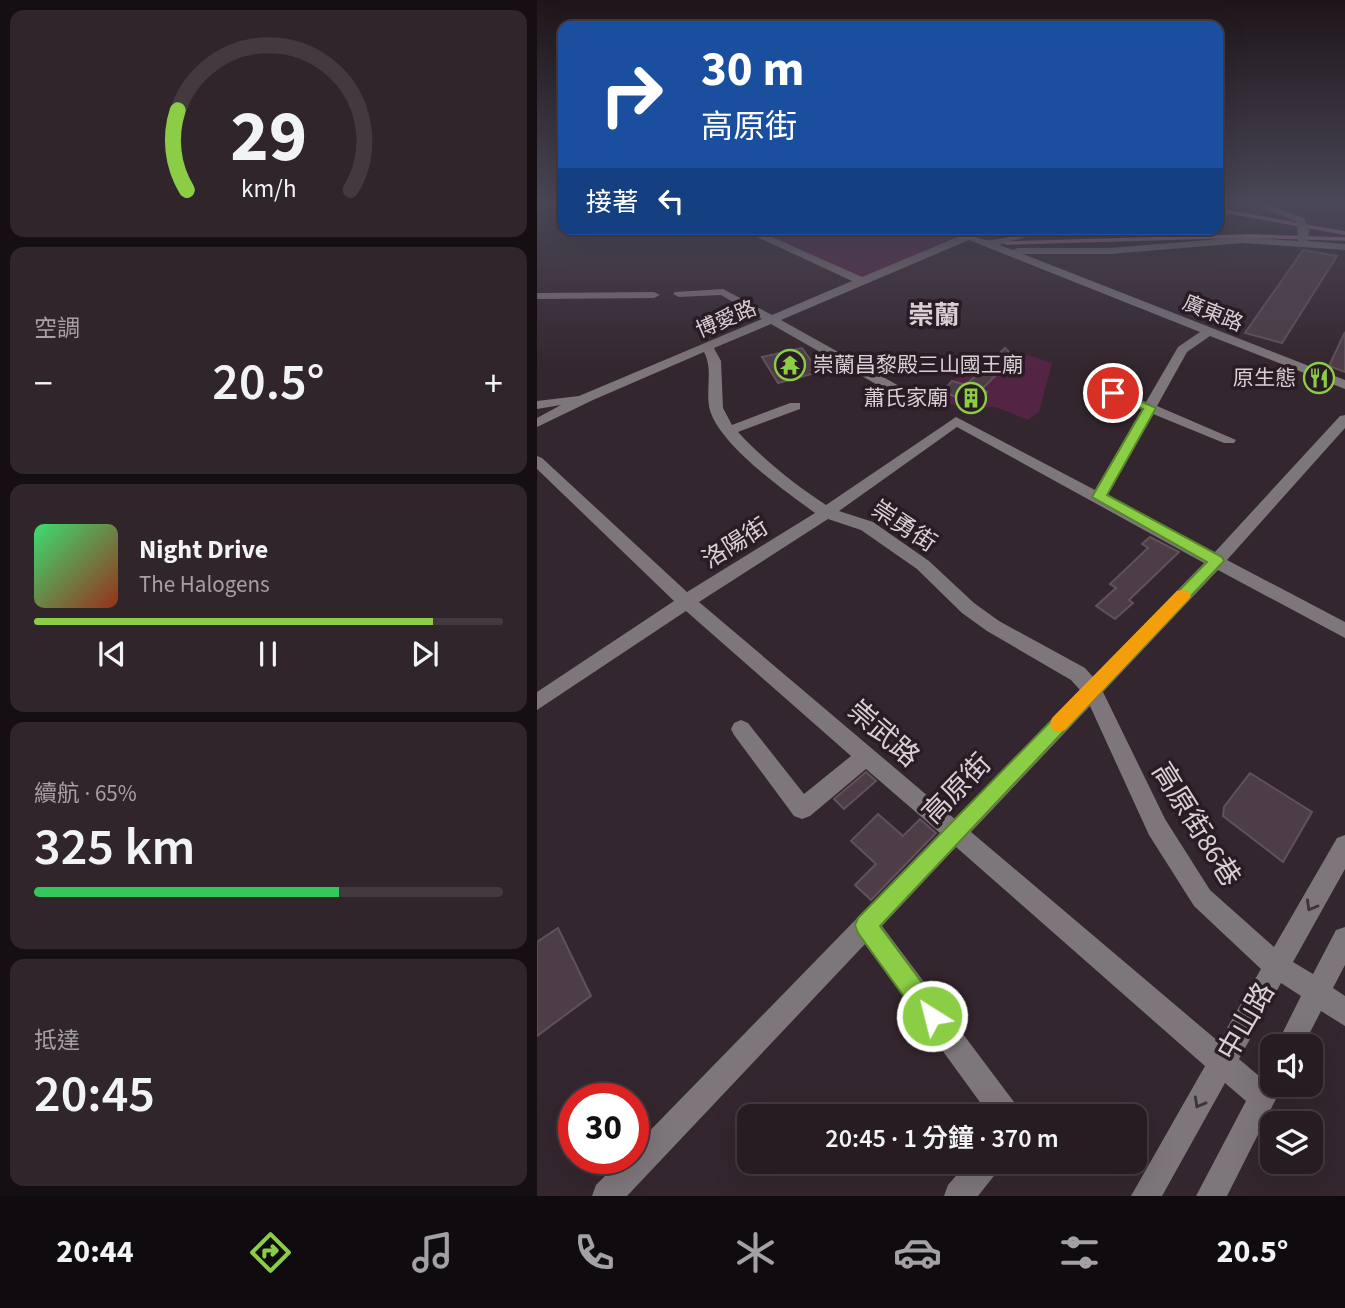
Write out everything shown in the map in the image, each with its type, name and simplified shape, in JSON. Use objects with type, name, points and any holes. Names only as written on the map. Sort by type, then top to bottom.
[{"type":"street","points":[[807,257],[863,282]]},
{"type":"street","name":"博愛路","points":[[537,423],[588,397],[921,257]]},
{"type":"street","name":"廣東路","points":[[1021,257],[1345,385]]},
{"type":"street","points":[[679,294],[723,292],[921,404]]},
{"type":"street","points":[[537,296],[654,295]]},
{"type":"street","points":[[1208,332],[1182,350],[1099,497],[1345,631]]},
{"type":"street","name":"崇勇街","points":[[708,348],[715,361],[716,408],[729,431],[790,488],[827,513],[867,526],[923,565],[968,608],[993,626],[1063,664],[1078,674],[1092,689]]},
{"type":"street","points":[[1113,393],[1229,440]]},
{"type":"street","points":[[537,405],[588,397]]},
{"type":"street","points":[[729,431],[795,406]]},
{"type":"street","name":"高原街","points":[[607,1196],[1217,561],[1345,419]]},
{"type":"street","name":"洛陽街","points":[[537,702],[687,601],[827,513],[956,421],[1099,497]]},
{"type":"street","name":"崇武路","points":[[537,461],[650,570],[1222,1062],[1260,1084]]},
{"type":"street","name":"高原街86巷","points":[[1092,689],[1157,827],[1203,898],[1277,967],[1317,991],[1345,1013]]},
{"type":"street","points":[[741,729],[802,809],[867,755]]},
{"type":"street","name":"中山路","points":[[1146,1196],[1345,846]]},
{"type":"street","points":[[866,925],[998,1104]]},
{"type":"street","name":"中山路","points":[[1295,1034],[1345,939]]},
{"type":"street","points":[[1211,1196],[1262,1097]]},
{"type":"street","points":[[959,1196],[977,1174]]},
{"type":"shaded area","points":[[815,257],[915,257],[865,280]]},
{"type":"shaded area","points":[[993,352],[1013,358],[1022,353],[1052,363],[1039,412],[1028,420],[996,407],[965,409],[930,397],[951,382],[942,392],[977,403],[987,392],[952,381]]},
{"type":"building","points":[[1298,257],[1336,257],[1282,343],[1245,333]]},
{"type":"building","points":[[1345,332],[1345,372],[1329,366]]},
{"type":"building","name":"崇蘭昌黎殿三山國王廟","points":[[802,348],[819,372],[778,383],[762,357]]},
{"type":"building","points":[[1005,348],[1014,357],[981,390],[987,392],[977,404],[942,392],[952,381],[966,385]]},
{"type":"building","points":[[1150,537],[1179,552],[1129,600],[1133,603],[1115,619],[1096,606],[1116,588],[1110,584],[1148,548],[1142,544]]},
{"type":"building","points":[[866,772],[876,781],[844,809],[834,799]]},
{"type":"building","points":[[1250,773],[1312,812],[1283,862],[1223,816],[1224,807]]},
{"type":"building","points":[[878,814],[903,836],[920,819],[936,833],[871,900],[855,885],[876,864],[851,841]]},
{"type":"building","points":[[558,928],[591,996],[537,1036],[537,942]]},
{"type":"slow traffic","points":[[1059,724],[1183,596]]},
{"type":"place","name":"崇蘭昌黎殿三山國王廟","points":[[790,365]]},
{"type":"place","name":"原生態","points":[[1319,378]]},
{"type":"place","name":"蕭氏家廟","points":[[971,398]]},
{"type":"district","name":"崇蘭","points":[[934,315]]},
{"type":"route","points":[[932,1016],[866,925],[1217,561],[1099,497],[1150,408],[1113,393]]}]
